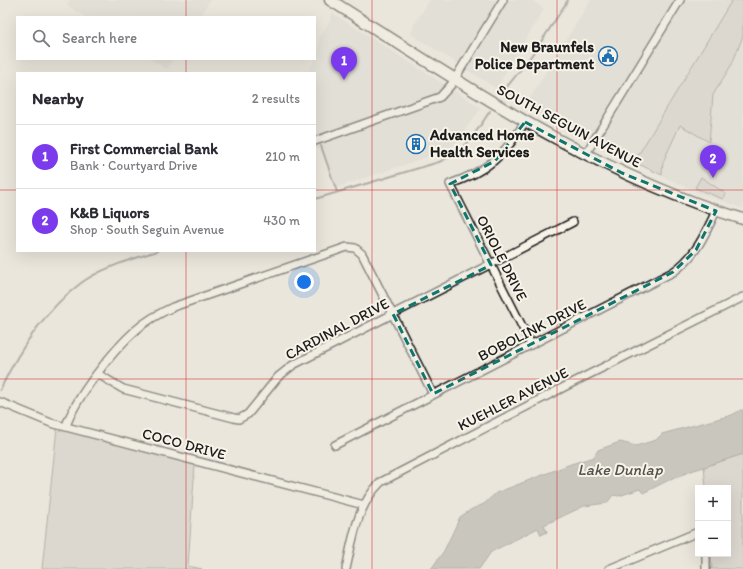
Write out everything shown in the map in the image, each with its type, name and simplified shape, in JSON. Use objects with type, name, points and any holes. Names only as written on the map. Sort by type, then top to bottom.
[{"type":"main road","name":"SOUTH SEGUIN AVENUE","points":[[330,0],[524,122],[585,155],[648,185],[716,211],[743,219]]},
{"type":"street","points":[[316,142],[436,99],[448,89],[455,79],[503,0]]},
{"type":"street","points":[[585,155],[680,0]]},
{"type":"street","name":"ORIOLE DRIVE","points":[[524,122],[509,146],[495,161],[478,172],[450,184],[531,344]]},
{"type":"street","name":"BOBOLINK DRIVE","points":[[335,444],[678,268],[688,260],[699,245],[716,211]]},
{"type":"street","name":"CARDINAL DRIVE","points":[[98,374],[123,389],[239,419],[248,414],[275,381],[293,365],[573,222]]},
{"type":"street","points":[[66,426],[74,406],[98,374],[136,330],[162,312],[347,247],[355,248],[361,252],[433,394]]},
{"type":"street","name":"KUEHLER AVENUE","points":[[346,569],[357,521],[370,495],[382,482],[568,385],[743,297]]},
{"type":"street","name":"COCO DRIVE","points":[[0,402],[33,417],[364,505]]},
{"type":"street","points":[[609,569],[695,533]]},
{"type":"street","points":[[706,557],[706,569]]},
{"type":"highlighted area","points":[[525,122],[622,173],[716,211],[696,250],[673,272],[433,394],[393,314],[491,265],[450,184],[495,161]]},
{"type":"shaded area","points":[[70,0],[210,0],[201,16],[84,16],[67,5]]},
{"type":"shaded area","points":[[430,0],[531,0],[544,9],[496,88],[411,34],[414,25]]},
{"type":"shaded area","points":[[591,0],[743,0],[743,208],[699,193],[607,150],[525,106]]},
{"type":"shaded area","points":[[732,0],[743,0],[743,36],[732,64],[713,95],[709,142],[680,125],[663,162],[662,175],[634,162]]},
{"type":"shaded area","points":[[332,13],[481,108],[453,146],[447,150],[335,188],[321,149],[316,149],[316,72],[308,72],[314,60],[316,60],[319,51],[319,38],[331,19]]},
{"type":"shaded area","points":[[152,60],[172,60],[167,69]]},
{"type":"shaded area","points":[[701,177],[726,194],[723,199],[695,188]]},
{"type":"shaded area","points":[[57,428],[195,464],[188,566],[202,569],[42,569]]},
{"type":"shaded area","points":[[743,454],[743,569],[712,569],[711,557],[731,557],[731,485],[706,485],[704,467]]},
{"type":"water","name":"Lake Dunlap","points":[[743,410],[743,454],[690,471],[643,493],[640,489],[619,496],[613,495],[607,503],[584,506],[544,525],[547,532],[541,535],[538,528],[491,552],[479,569],[431,569],[444,551],[460,517],[472,509],[484,504],[496,493],[571,464],[594,457],[598,450],[620,442],[636,446],[656,440],[662,434],[732,415]]},
{"type":"waterway","points":[[503,91],[529,58],[568,0]]},
{"type":"waterway","points":[[316,199],[448,158],[469,141],[490,111]]},
{"type":"waterway","points":[[321,146],[337,192]]},
{"type":"waterway","points":[[0,390],[24,346],[45,318],[68,294],[81,283],[98,273],[118,264],[154,252]]},
{"type":"place","name":"New Braunfels Police Department","points":[[608,56]]},
{"type":"place","name":"First Commercial Bank","points":[[344,80]]},
{"type":"place","name":"Advanced Home Health Services","points":[[416,144]]},
{"type":"place","name":"K&B Liquors","points":[[713,178]]}]
